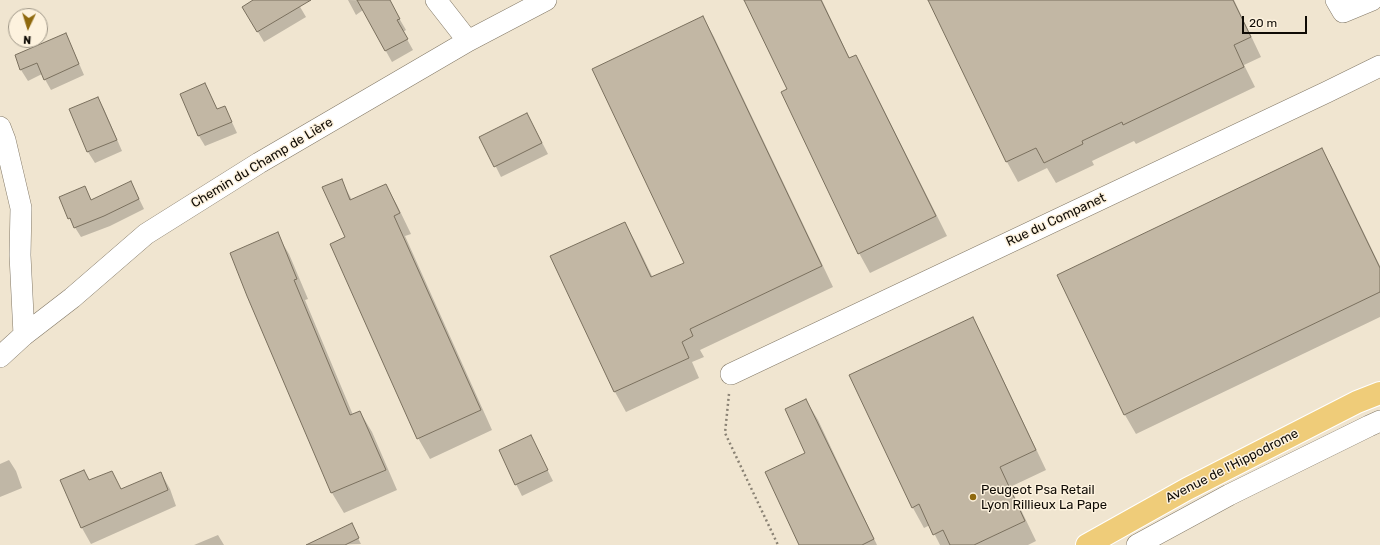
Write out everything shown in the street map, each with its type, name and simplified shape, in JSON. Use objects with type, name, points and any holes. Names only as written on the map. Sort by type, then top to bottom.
[{"type":"main road","name":"Avenue de l'Hippodrome","points":[[1087,545],[1187,489],[1357,402],[1380,393]]},
{"type":"street","points":[[436,0],[468,41]]},
{"type":"street","name":"Chemin du Champ de Lière","points":[[0,357],[24,335],[72,298],[146,234],[259,163],[468,41],[546,0]]},
{"type":"street","points":[[1336,0],[1343,12],[1372,0]]},
{"type":"street","name":"Rue du Companet","points":[[731,374],[1320,96],[1380,66]]},
{"type":"street","points":[[0,127],[5,140],[20,208],[20,254],[24,335]]},
{"type":"street","name":"Avenue de l'Hippodrome","points":[[1137,545],[1229,495],[1380,421]]},
{"type":"path","points":[[731,374],[725,433],[778,545]]},
{"type":"building","points":[[253,0],[311,0],[257,32],[242,7]]},
{"type":"building","points":[[357,0],[390,0],[400,19],[397,20],[408,39],[385,51]]},
{"type":"building","points":[[744,0],[821,0],[849,58],[856,55],[936,216],[858,254],[781,92],[787,89]]},
{"type":"building","points":[[928,0],[1233,0],[1251,37],[1234,45],[1244,67],[1123,125],[1122,122],[1082,141],[1083,144],[1044,163],[1036,148],[1006,162]]},
{"type":"building","points":[[703,16],[822,266],[690,329],[693,336],[682,342],[689,358],[614,392],[550,256],[625,222],[651,277],[684,263],[592,69]]},
{"type":"building","points":[[66,33],[79,64],[44,80],[37,63],[20,70],[15,55],[31,48],[48,48],[48,41]]},
{"type":"building","points":[[205,83],[217,109],[225,106],[232,122],[198,136],[180,94]]},
{"type":"building","points":[[98,97],[117,140],[87,152],[69,109]]},
{"type":"building","points":[[527,113],[542,143],[494,167],[479,137]]},
{"type":"building","points":[[1322,148],[1380,268],[1380,292],[1124,415],[1057,275]]},
{"type":"building","points":[[342,179],[350,200],[386,184],[400,213],[394,216],[481,410],[417,439],[330,244],[345,237],[322,187]]},
{"type":"building","points":[[131,181],[139,199],[104,216],[74,228],[70,218],[68,219],[59,197],[85,186],[91,200]]},
{"type":"building","points":[[278,232],[297,279],[294,280],[350,415],[360,411],[386,470],[331,493],[230,253]]},
{"type":"building","points":[[973,317],[1036,450],[1000,467],[1025,521],[974,545],[950,545],[943,530],[933,535],[919,504],[912,508],[849,375]]},
{"type":"building","points":[[806,399],[874,539],[862,545],[799,545],[765,472],[805,453],[785,409]]},
{"type":"building","points":[[531,435],[548,470],[515,485],[499,450]]},
{"type":"building","points":[[84,470],[89,480],[112,471],[121,489],[161,472],[168,490],[81,528],[60,480]]},
{"type":"building","points":[[352,523],[359,538],[345,545],[306,545]]},
{"type":"place","name":"Peugeot Psa Retail Lyon Rillieux La Pape","points":[[973,497]]}]
